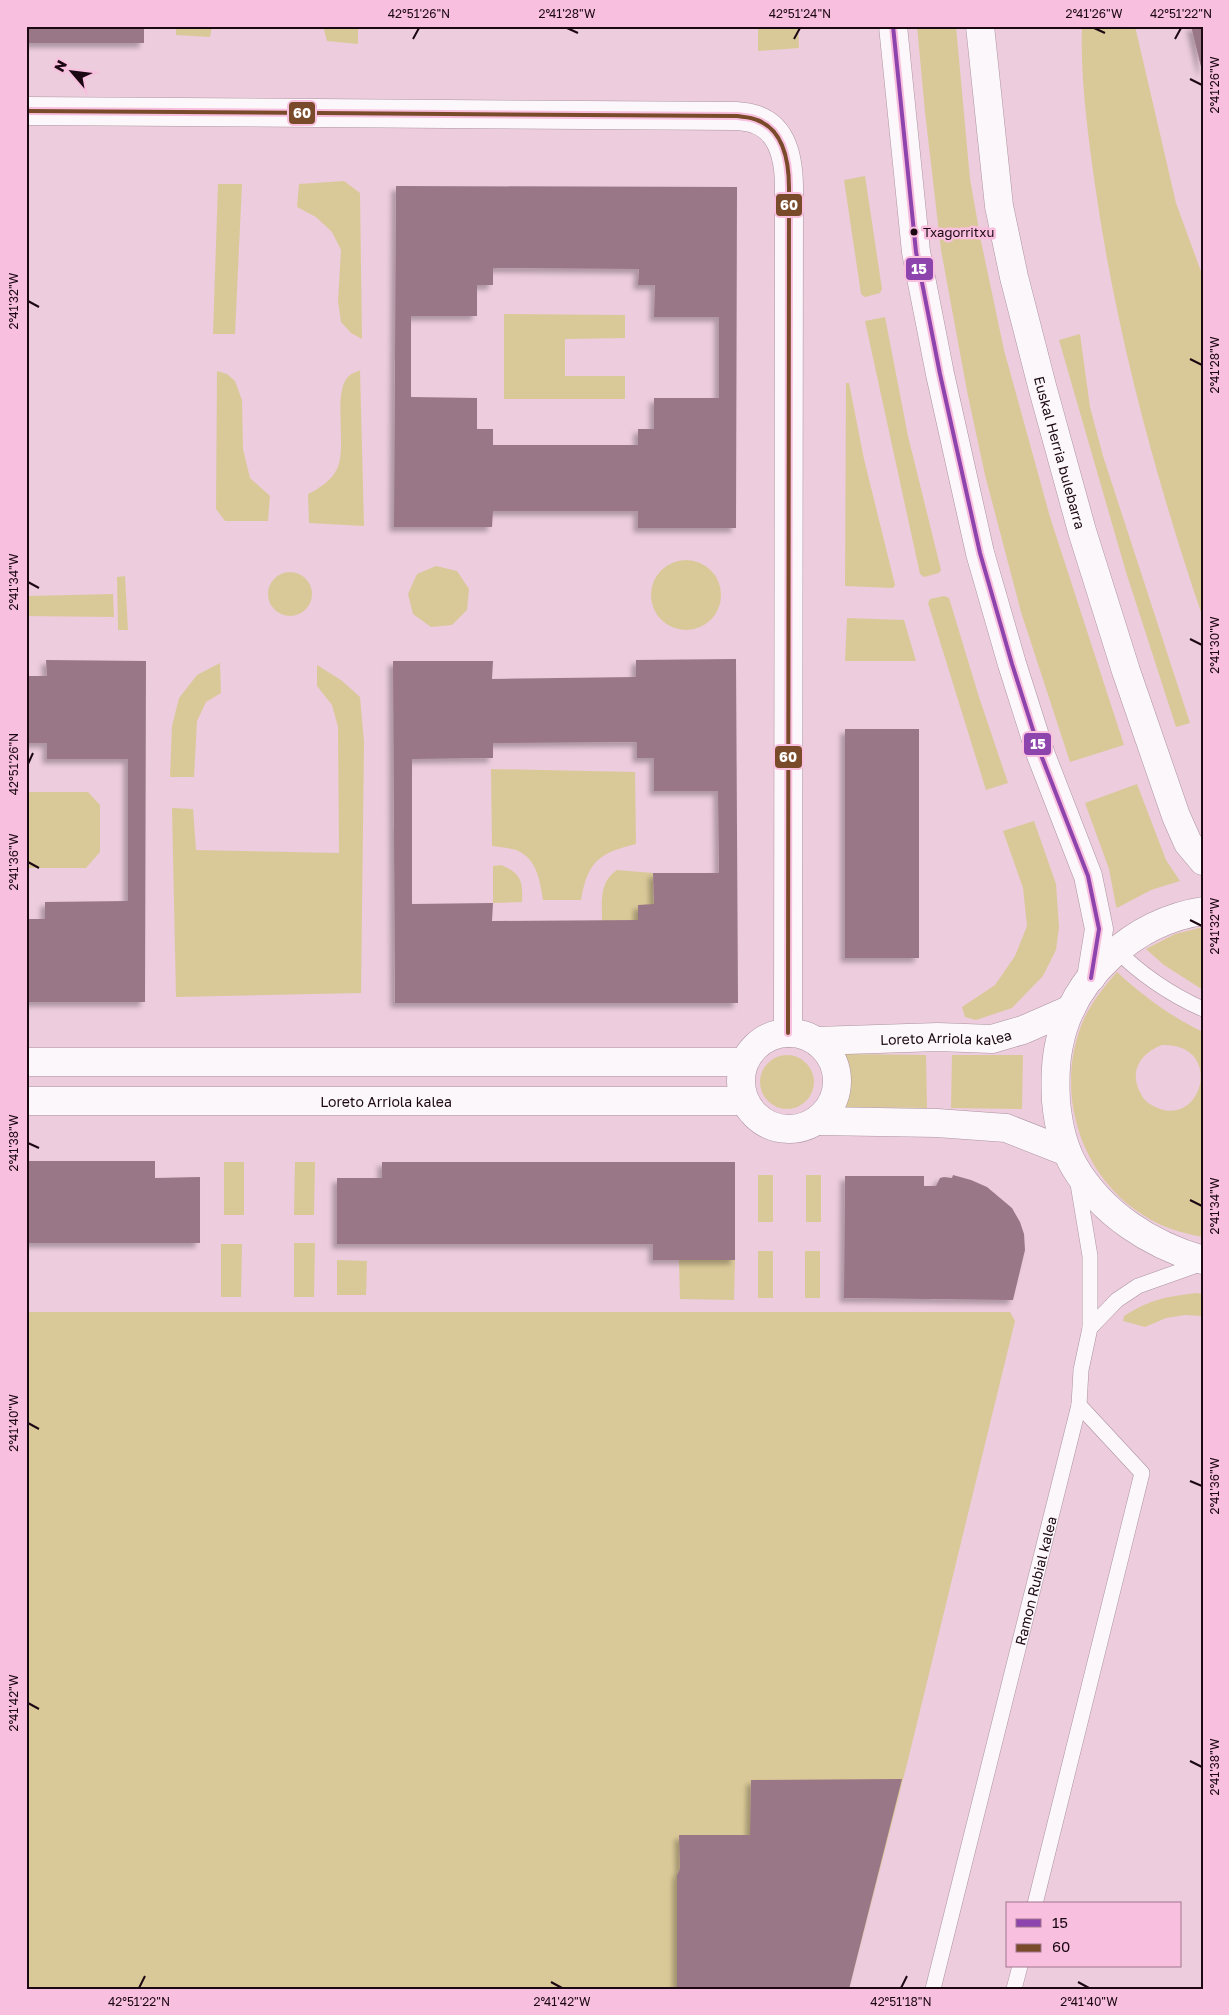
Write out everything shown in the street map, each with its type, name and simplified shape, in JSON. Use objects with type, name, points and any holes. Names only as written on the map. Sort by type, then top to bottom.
[{"type":"street","points":[[893,26],[916,252],[958,461],[980,553],[1012,664],[1041,755],[1088,876],[1099,929],[1090,978]]},
{"type":"street","name":"Euskal Herria bulebarra","points":[[980,26],[999,206],[1014,277],[1042,386],[1082,530],[1126,671],[1176,816],[1188,843],[1203,861]]},
{"type":"street","points":[[26,111],[737,116],[757,120],[769,127],[786,152],[789,188],[788,1033]]},
{"type":"street","points":[[1203,911],[1172,919],[1151,928],[1117,950],[1090,978],[1071,1009],[1059,1044],[1054,1080],[1057,1116],[1071,1159],[1108,1208],[1156,1243],[1203,1261]]},
{"type":"street","name":"Loreto Arriola kalea","points":[[816,1041],[938,1037],[992,1038],[1023,1030],[1071,1009]]},
{"type":"street","points":[[818,1121],[832,1103],[838,1080],[832,1058],[816,1041],[808,1036],[788,1033],[775,1035],[762,1041],[752,1050],[744,1062],[741,1082],[745,1101],[752,1113],[763,1122],[776,1128],[791,1130],[818,1121],[937,1123],[1006,1128],[1071,1159]]},
{"type":"street","points":[[26,1062],[744,1062]]},
{"type":"street","name":"Loreto Arriola kalea","points":[[26,1101],[745,1101]]},
{"type":"lane","points":[[1099,929],[1117,950],[1142,972],[1172,992],[1203,1009]]},
{"type":"lane","name":"Ramon Rubial kalea","points":[[933,1989],[1079,1405],[1081,1370],[1090,1328],[1090,1256],[1071,1159]]},
{"type":"lane","points":[[1090,1328],[1116,1300],[1138,1286],[1203,1261]]},
{"type":"lane","points":[[1035,1902],[1142,1473],[1079,1405]]},
{"type":"lane","points":[[1014,1989],[1019,1968]]},
{"type":"shaded area","points":[[176,26],[212,26],[210,37],[176,35]]},
{"type":"shaded area","points":[[323,26],[358,26],[358,44],[327,41]]},
{"type":"shaded area","points":[[758,26],[798,26],[799,48],[758,51]]},
{"type":"shaded area","points":[[917,26],[956,26],[970,179],[1004,350],[1050,517],[1124,745],[1070,762],[1021,612],[985,475],[967,391],[941,250]]},
{"type":"shaded area","points":[[1082,26],[1135,26],[1176,203],[1203,277],[1203,618],[1153,458],[1114,295],[1087,126],[1082,65]]},
{"type":"shaded area","points":[[865,176],[882,289],[880,293],[865,297],[861,294],[844,180]]},
{"type":"shaded area","points":[[344,181],[360,193],[362,339],[351,333],[341,322],[338,301],[341,250],[332,232],[316,217],[297,207],[299,184]]},
{"type":"shaded area","points":[[218,184],[242,184],[235,334],[213,334]]},
{"type":"shaded area","points":[[504,314],[625,315],[625,338],[565,339],[565,376],[625,376],[625,399],[504,399]]},
{"type":"shaded area","points":[[885,317],[908,436],[941,570],[939,573],[924,577],[920,574],[865,321]]},
{"type":"shaded area","points":[[1080,334],[1090,407],[1103,456],[1190,723],[1176,727],[1126,572],[1059,340]]},
{"type":"shaded area","points":[[360,370],[364,526],[309,523],[308,494],[321,487],[332,477],[340,459],[340,405],[344,382],[351,374]]},
{"type":"shaded area","points":[[217,371],[227,374],[235,381],[242,400],[243,449],[250,478],[270,496],[268,521],[225,521],[216,509]]},
{"type":"shaded area","points":[[846,383],[849,383],[864,459],[895,585],[893,588],[845,586]]},
{"type":"shaded area","points":[[693,560],[706,566],[715,575],[719,581],[721,595],[719,609],[711,620],[700,628],[679,630],[672,628],[661,620],[653,609],[651,588],[653,581],[661,570],[672,562]]},
{"type":"shaded area","points":[[436,566],[457,571],[469,589],[467,610],[452,625],[431,627],[413,614],[408,594],[417,574]]},
{"type":"shaded area","points":[[286,572],[294,572],[306,578],[312,594],[306,610],[294,616],[286,616],[274,610],[268,598],[268,590],[274,578]]},
{"type":"shaded area","points":[[125,576],[128,630],[118,630],[117,577]]},
{"type":"shaded area","points":[[113,594],[114,617],[26,616],[26,596]]},
{"type":"shaded area","points":[[944,596],[949,598],[1008,783],[986,790],[928,603],[930,599]]},
{"type":"shaded area","points":[[847,618],[904,620],[916,661],[845,661]]},
{"type":"shaded area","points":[[220,663],[221,693],[206,702],[197,721],[194,777],[170,777],[172,726],[179,698],[197,675]]},
{"type":"shaded area","points":[[317,665],[341,680],[360,697],[364,742],[361,993],[176,997],[172,808],[193,809],[196,850],[339,853],[338,727],[332,705],[317,686]]},
{"type":"shaded area","points":[[491,769],[635,772],[636,844],[613,851],[597,861],[587,876],[581,900],[543,900],[536,871],[529,859],[516,850],[492,846]]},
{"type":"shaded area","points":[[1137,784],[1166,860],[1180,881],[1151,890],[1117,908],[1109,869],[1085,803]]},
{"type":"shaded area","points":[[26,792],[88,792],[100,805],[100,852],[86,868],[26,868]]},
{"type":"shaded area","points":[[1034,821],[1056,884],[1059,927],[1056,950],[1043,976],[1012,1008],[976,1020],[965,1017],[962,1007],[995,985],[1015,956],[1027,926],[1023,888],[1003,831]]},
{"type":"shaded area","points":[[501,865],[517,875],[522,888],[522,902],[493,903],[493,866]]},
{"type":"shaded area","points":[[617,870],[653,873],[654,904],[638,920],[602,921],[604,886],[611,875]]},
{"type":"shaded area","points":[[1203,927],[1203,990],[1164,965],[1146,949],[1175,934]]},
{"type":"shaded area","points":[[1117,972],[1157,1005],[1203,1032],[1203,1237],[1157,1223],[1121,1198],[1103,1178],[1088,1154],[1078,1129],[1072,1102],[1071,1075],[1075,1048],[1086,1014],[1098,995]],"holes":[[[1162,1045],[1181,1048],[1194,1056],[1200,1068],[1200,1082],[1196,1095],[1187,1105],[1175,1110],[1160,1109],[1142,1096],[1136,1080],[1138,1065],[1147,1054]]]},
{"type":"shaded area","points":[[842,1054],[926,1055],[927,1108],[843,1107],[848,1075]]},
{"type":"shaded area","points":[[782,1055],[792,1055],[802,1059],[810,1067],[814,1082],[810,1097],[802,1105],[792,1109],[782,1109],[772,1105],[764,1097],[760,1087],[760,1077],[764,1067],[772,1059]]},
{"type":"shaded area","points":[[952,1055],[1023,1055],[1022,1109],[951,1108]]},
{"type":"shaded area","points":[[224,1162],[244,1162],[244,1215],[224,1215]]},
{"type":"shaded area","points":[[295,1162],[315,1162],[314,1215],[294,1215]]},
{"type":"shaded area","points":[[758,1175],[773,1175],[773,1222],[758,1222]]},
{"type":"shaded area","points":[[806,1175],[821,1175],[821,1222],[806,1222]]},
{"type":"shaded area","points":[[294,1243],[315,1243],[314,1297],[294,1297]]},
{"type":"shaded area","points":[[221,1244],[242,1244],[241,1297],[221,1297]]},
{"type":"shaded area","points":[[758,1251],[773,1251],[773,1298],[758,1298]]},
{"type":"shaded area","points":[[805,1251],[820,1251],[820,1298],[805,1298]]},
{"type":"shaded area","points":[[337,1260],[367,1261],[366,1295],[337,1295]]},
{"type":"shaded area","points":[[679,1260],[735,1260],[734,1300],[680,1299]]},
{"type":"shaded area","points":[[1196,1293],[1203,1294],[1203,1316],[1185,1315],[1166,1318],[1145,1327],[1123,1321],[1124,1316],[1150,1302]]},
{"type":"shaded area","points":[[26,1312],[1010,1312],[1015,1321],[908,1760],[849,1989],[26,1989]]},
{"type":"building","points":[[26,26],[144,26],[144,43],[26,43]]},
{"type":"building","points":[[1191,26],[1203,26],[1203,71],[1202,71]]},
{"type":"building","points":[[396,186],[737,187],[736,528],[638,528],[638,511],[493,511],[492,527],[394,527]],"holes":[[[493,268],[639,269],[638,285],[655,285],[654,317],[719,317],[719,398],[654,398],[654,429],[638,429],[638,445],[493,445],[493,429],[477,429],[477,398],[411,397],[411,316],[477,316],[477,285],[493,285]]]},
{"type":"building","points":[[736,659],[738,1003],[395,1003],[393,661],[493,661],[492,679],[636,677],[636,660]],"holes":[[[637,742],[637,758],[654,758],[654,791],[718,791],[719,873],[653,873],[654,904],[638,905],[638,920],[492,921],[493,903],[412,904],[412,759],[493,758],[493,743]]]},
{"type":"building","points":[[46,660],[146,661],[145,1002],[26,1002],[26,919],[45,919],[45,902],[128,901],[128,759],[47,759],[47,743],[26,743],[26,676],[47,676]]},
{"type":"building","points":[[845,729],[919,729],[919,958],[845,958]]},
{"type":"building","points":[[26,1161],[155,1161],[155,1178],[200,1177],[200,1243],[26,1243]]},
{"type":"building","points":[[382,1162],[735,1162],[735,1260],[653,1260],[653,1244],[337,1244],[337,1178],[382,1178]]},
{"type":"building","points":[[953,1175],[987,1187],[1012,1208],[1020,1222],[1024,1234],[1025,1250],[1013,1300],[844,1298],[845,1176],[924,1176],[924,1186],[936,1186],[940,1178],[952,1178]]},
{"type":"building","points":[[902,1779],[849,1989],[677,1989],[679,1835],[750,1835],[751,1780]]},
{"type":"transit line","name":"15","points":[[893,26],[916,252],[940,374],[980,553],[1012,664],[1041,755],[1088,876],[1099,929],[1091,978]]},
{"type":"transit line","name":"60","points":[[26,111],[737,116],[755,119],[773,131],[779,139],[786,158],[789,188],[788,1033]]},
{"type":"place","name":"Txagorritxu","points":[[914,232]]}]
